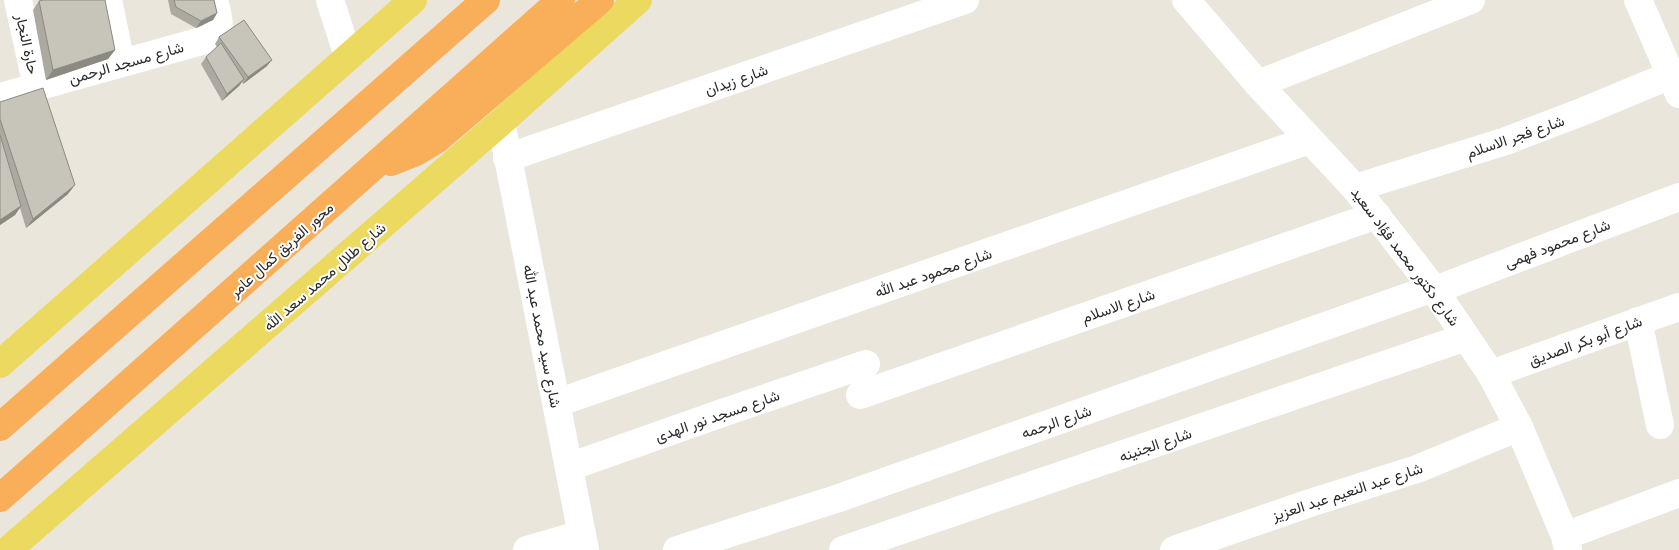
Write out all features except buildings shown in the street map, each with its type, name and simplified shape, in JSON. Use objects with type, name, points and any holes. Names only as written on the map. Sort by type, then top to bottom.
[{"type":"highway","points":[[348,120],[357,105],[380,76],[465,0]]},
{"type":"highway","points":[[0,427],[486,0]]},
{"type":"highway","name":"محور الفريق كمال عامر","points":[[0,498],[561,0]]},
{"type":"highway","points":[[373,167],[402,158],[436,140],[600,0]]},
{"type":"main road","points":[[0,364],[413,0]]},
{"type":"main road","name":"شارع طلال محمد سعد الله","points":[[8,550],[501,122],[638,0]]},
{"type":"street","name":"حارة النجار","points":[[18,0],[37,87]]},
{"type":"street","points":[[108,0],[122,63]]},
{"type":"street","name":"شارع مسجد الرحمن","points":[[0,98],[213,37],[216,35],[219,27],[214,0]]},
{"type":"street","points":[[330,0],[348,56]]},
{"type":"street","name":"شارع زيدان","points":[[507,158],[965,0]]},
{"type":"street","name":"شارع دكتور محمد فؤاد سعيد","points":[[1186,0],[1258,84],[1355,188],[1434,289],[1491,374],[1519,427],[1566,543]]},
{"type":"street","points":[[1258,84],[1471,0]]},
{"type":"street","points":[[1646,2],[1675,84]]},
{"type":"street","name":"شارع فجر الاسلام","points":[[1355,188],[1506,141],[1584,111],[1675,84]]},
{"type":"street","name":"شارع سيد محمد عبد الله","points":[[501,122],[584,542]]},
{"type":"street","name":"شارع محمود عبد الله","points":[[557,403],[1309,140]]},
{"type":"street","name":"شارع محمود فهمى","points":[[1434,289],[1679,196]]},
{"type":"street","name":"شارع الاسلام","points":[[860,395],[1377,215]]},
{"type":"street","name":"شارع الرحمه","points":[[677,550],[839,498],[1434,289]]},
{"type":"street","name":"شارع أبو بكر الصديق","points":[[1491,374],[1679,306]]},
{"type":"street","points":[[1638,321],[1660,425]]},
{"type":"street","name":"شارع الجنينه","points":[[843,550],[1466,337]]},
{"type":"street","name":"شارع مسجد نور الهدى","points":[[569,467],[866,364]]},
{"type":"street","name":"شارع عبد النعيم عبد العزيز","points":[[1174,550],[1310,503],[1417,469],[1519,427]]},
{"type":"street","points":[[1566,543],[1679,493]]},
{"type":"street","points":[[527,550],[584,542]]}]
